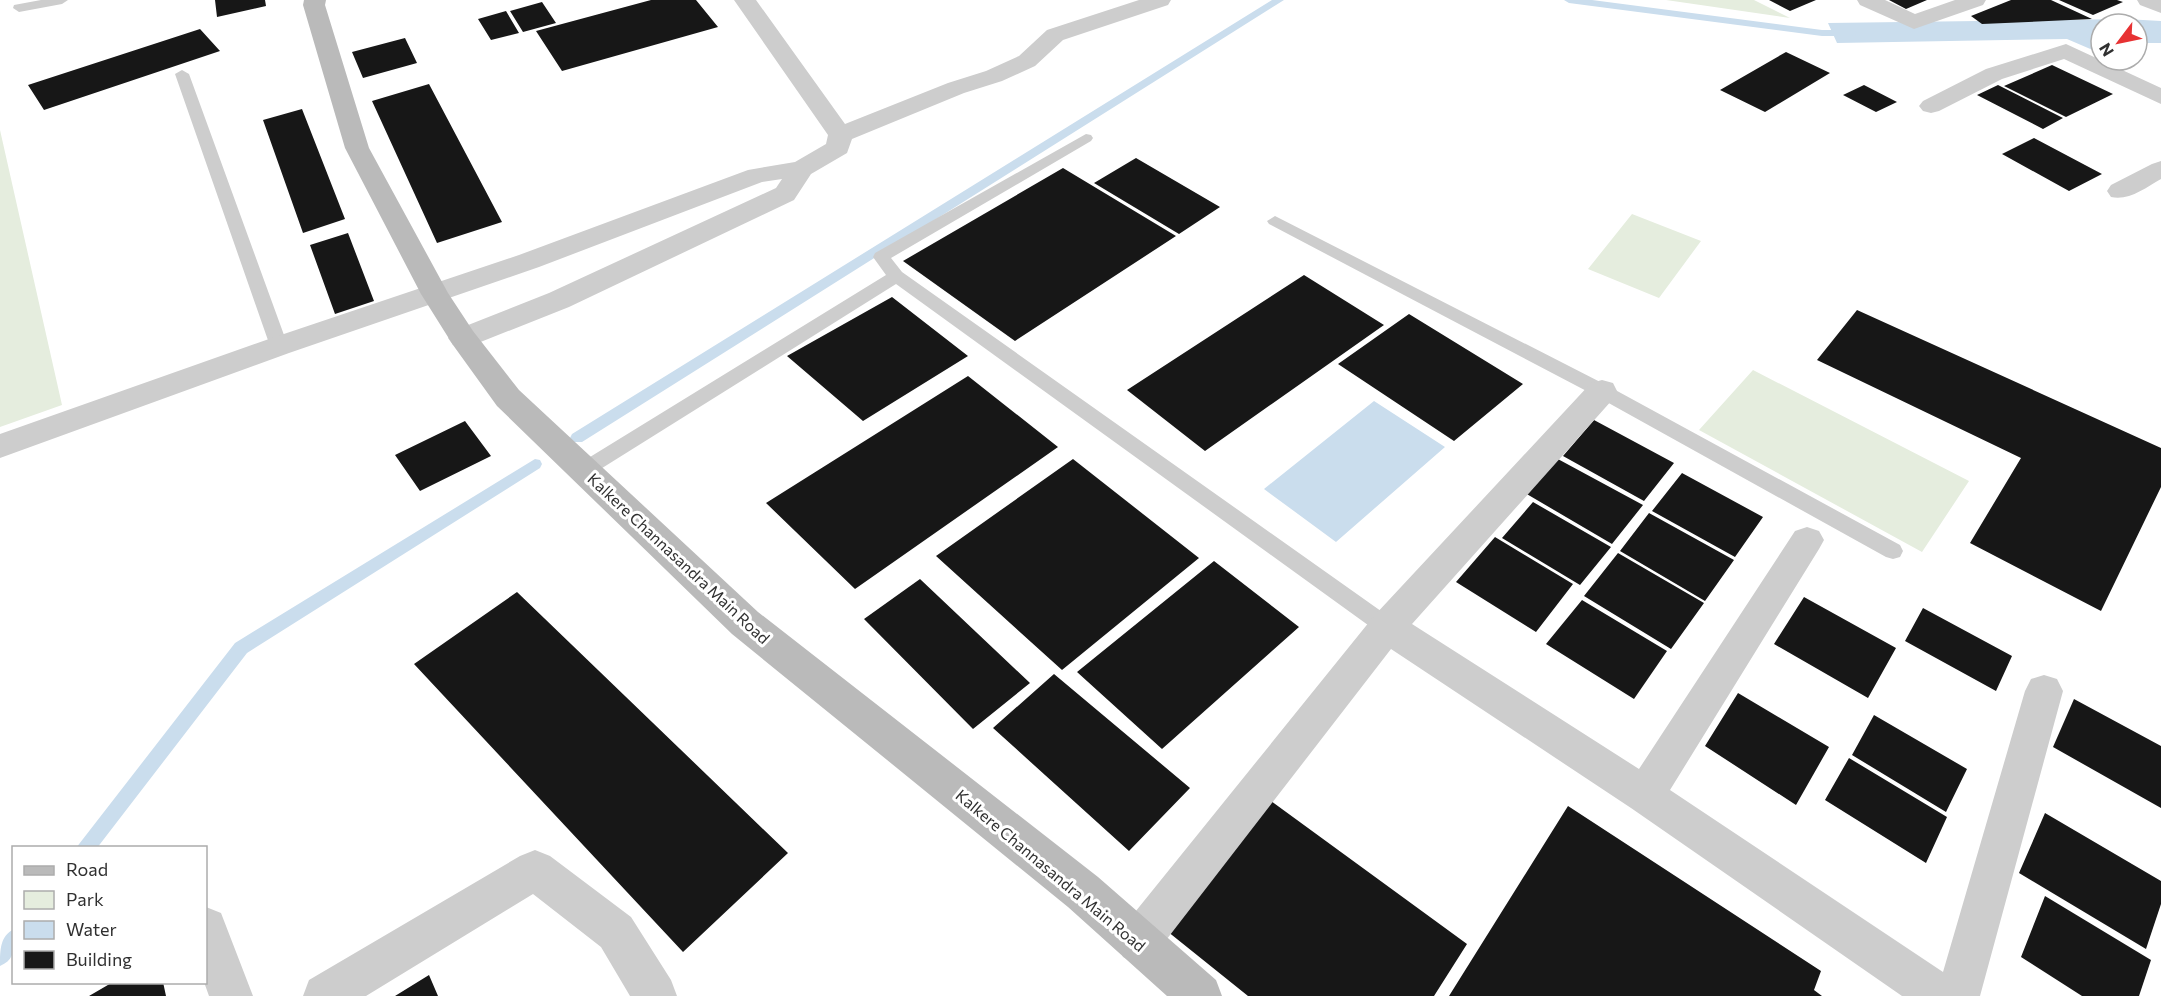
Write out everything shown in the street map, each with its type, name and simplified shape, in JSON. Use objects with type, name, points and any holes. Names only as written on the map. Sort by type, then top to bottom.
[{"type":"main road","name":"Kalkere Channasandra Main Road","points":[[315,0],[314,5],[357,148],[435,294],[463,338],[508,398],[745,623],[1083,892],[1200,996]]},
{"type":"street","points":[[0,446],[279,345],[435,294],[757,175],[802,169],[838,147],[840,135],[745,0]]},
{"type":"street","points":[[840,135],[956,88],[994,76],[1027,61],[1055,35],[1160,0]]},
{"type":"street","points":[[1868,0],[1914,22],[1976,0]]},
{"type":"street","points":[[2148,0],[2161,6]]},
{"type":"street","points":[[1931,106],[1994,74],[2066,51],[2161,97]]},
{"type":"street","points":[[463,338],[559,300],[785,195],[802,169]]},
{"type":"street","points":[[2120,191],[2161,169]]},
{"type":"street","points":[[1138,942],[1387,627],[1602,391]]},
{"type":"street","points":[[1645,795],[1807,540]]},
{"type":"street","points":[[1387,627],[1645,795],[1940,996]]},
{"type":"street","points":[[1958,996],[2044,691]]},
{"type":"street","points":[[325,996],[536,870],[616,932],[655,996]]},
{"type":"street","points":[[207,931],[231,996]]},
{"type":"lane","points":[[19,8],[62,0]]},
{"type":"lane","points":[[182,74],[279,345]]},
{"type":"lane","points":[[1086,138],[880,257],[896,276],[1387,627]]},
{"type":"lane","points":[[1275,221],[1602,391],[1893,551]]},
{"type":"lane","points":[[584,470],[896,276]]},
{"type":"green space","points":[[1666,0],[1754,0],[1790,18]]},
{"type":"green space","points":[[0,130],[62,405],[0,427]]},
{"type":"green space","points":[[1632,214],[1701,241],[1659,298],[1588,269]]},
{"type":"green space","points":[[1753,370],[1969,481],[1922,552],[1699,430]]},
{"type":"water","points":[[2089,19],[2089,48],[2067,39],[1837,43],[1828,23]]},
{"type":"water","points":[[2149,20],[2161,21],[2161,43],[2149,43]]},
{"type":"water","points":[[1374,401],[1445,447],[1336,542],[1264,489]]},
{"type":"building","points":[[215,0],[265,0],[266,6],[217,17]]},
{"type":"building","points":[[651,0],[696,0],[718,27],[562,71],[536,31]]},
{"type":"building","points":[[1769,0],[1816,0],[1790,11]]},
{"type":"building","points":[[1889,0],[1927,0],[1906,9]]},
{"type":"building","points":[[2011,0],[2051,0],[2089,19],[1982,24],[1971,16]]},
{"type":"building","points":[[2059,0],[2117,0],[2123,2],[2100,12],[2089,13]]},
{"type":"building","points":[[542,2],[556,23],[523,32],[510,11]]},
{"type":"building","points":[[506,11],[519,33],[491,40],[478,19]]},
{"type":"building","points":[[200,29],[220,51],[44,110],[28,85]]},
{"type":"building","points":[[405,38],[417,63],[363,78],[352,52]]},
{"type":"building","points":[[1786,52],[1830,73],[1765,112],[1720,90]]},
{"type":"building","points":[[2052,65],[2113,94],[2066,117],[2004,86]]},
{"type":"building","points":[[429,84],[502,222],[437,243],[372,101]]},
{"type":"building","points":[[1864,85],[1897,102],[1876,112],[1843,95]]},
{"type":"building","points":[[1998,85],[2063,118],[2043,129],[1977,95]]},
{"type":"building","points":[[302,109],[345,219],[303,233],[263,120]]},
{"type":"building","points":[[2034,138],[2102,174],[2069,191],[2002,154]]},
{"type":"building","points":[[1136,158],[1220,207],[1179,234],[1094,183]]},
{"type":"building","points":[[1063,168],[1176,236],[1015,341],[903,261]]},
{"type":"building","points":[[348,233],[374,301],[335,314],[310,245]]},
{"type":"building","points":[[1304,275],[1384,325],[1205,451],[1127,390]]},
{"type":"building","points":[[892,297],[968,356],[863,421],[787,356]]},
{"type":"building","points":[[1857,310],[2161,448],[2161,487],[2101,611],[1970,543],[2021,458],[1817,360]]},
{"type":"building","points":[[1409,314],[1523,384],[1454,441],[1338,364]]},
{"type":"building","points":[[968,376],[1058,447],[855,589],[766,503]]},
{"type":"building","points":[[1594,420],[1674,463],[1644,501],[1563,456]]},
{"type":"building","points":[[465,421],[491,456],[420,491],[395,455]]},
{"type":"building","points":[[1556,458],[1643,505],[1612,544],[1525,493]]},
{"type":"building","points":[[1073,459],[1199,558],[1062,670],[936,556]]},
{"type":"building","points":[[1682,473],[1763,517],[1735,557],[1652,511]]},
{"type":"building","points":[[1533,502],[1611,547],[1580,585],[1502,538]]},
{"type":"building","points":[[1649,513],[1734,560],[1705,601],[1620,551]]},
{"type":"building","points":[[1495,537],[1573,584],[1536,632],[1456,582]]},
{"type":"building","points":[[1618,553],[1704,603],[1671,649],[1584,596]]},
{"type":"building","points":[[1214,561],[1299,627],[1162,749],[1077,672]]},
{"type":"building","points":[[920,579],[1030,683],[973,729],[864,619]]},
{"type":"building","points":[[517,592],[788,853],[683,952],[414,664]]},
{"type":"building","points":[[1804,597],[1896,648],[1868,698],[1774,644]]},
{"type":"building","points":[[1582,600],[1667,651],[1634,699],[1546,644]]},
{"type":"building","points":[[1923,608],[2012,656],[1996,691],[1905,641]]},
{"type":"building","points":[[1054,674],[1190,788],[1129,851],[993,728]]},
{"type":"building","points":[[1738,693],[1829,747],[1796,805],[1705,746]]},
{"type":"building","points":[[2074,699],[2161,746],[2161,808],[2053,747]]},
{"type":"building","points":[[1874,715],[1967,769],[1946,812],[1852,755]]},
{"type":"building","points":[[1849,758],[1947,817],[1926,863],[1825,800]]},
{"type":"building","points":[[1271,801],[1467,944],[1434,996],[1248,996],[1167,931]]},
{"type":"building","points":[[1568,806],[1821,971],[1814,990],[1822,996],[1449,996]]},
{"type":"building","points":[[2045,813],[2161,881],[2161,904],[2146,949],[2019,873]]},
{"type":"building","points":[[2045,896],[2151,960],[2139,996],[2082,996],[2021,957]]},
{"type":"building","points":[[429,975],[438,996],[395,996]]},
{"type":"building","points":[[110,984],[163,984],[166,996],[89,996]]},
{"type":"waterway","points":[[577,438],[1279,0]]},
{"type":"waterway","points":[[1569,0],[1822,33],[1852,33]]},
{"type":"waterway","points":[[87,846],[241,648],[535,464]]},
{"type":"waterway","points":[[0,956],[12,941]]}]
